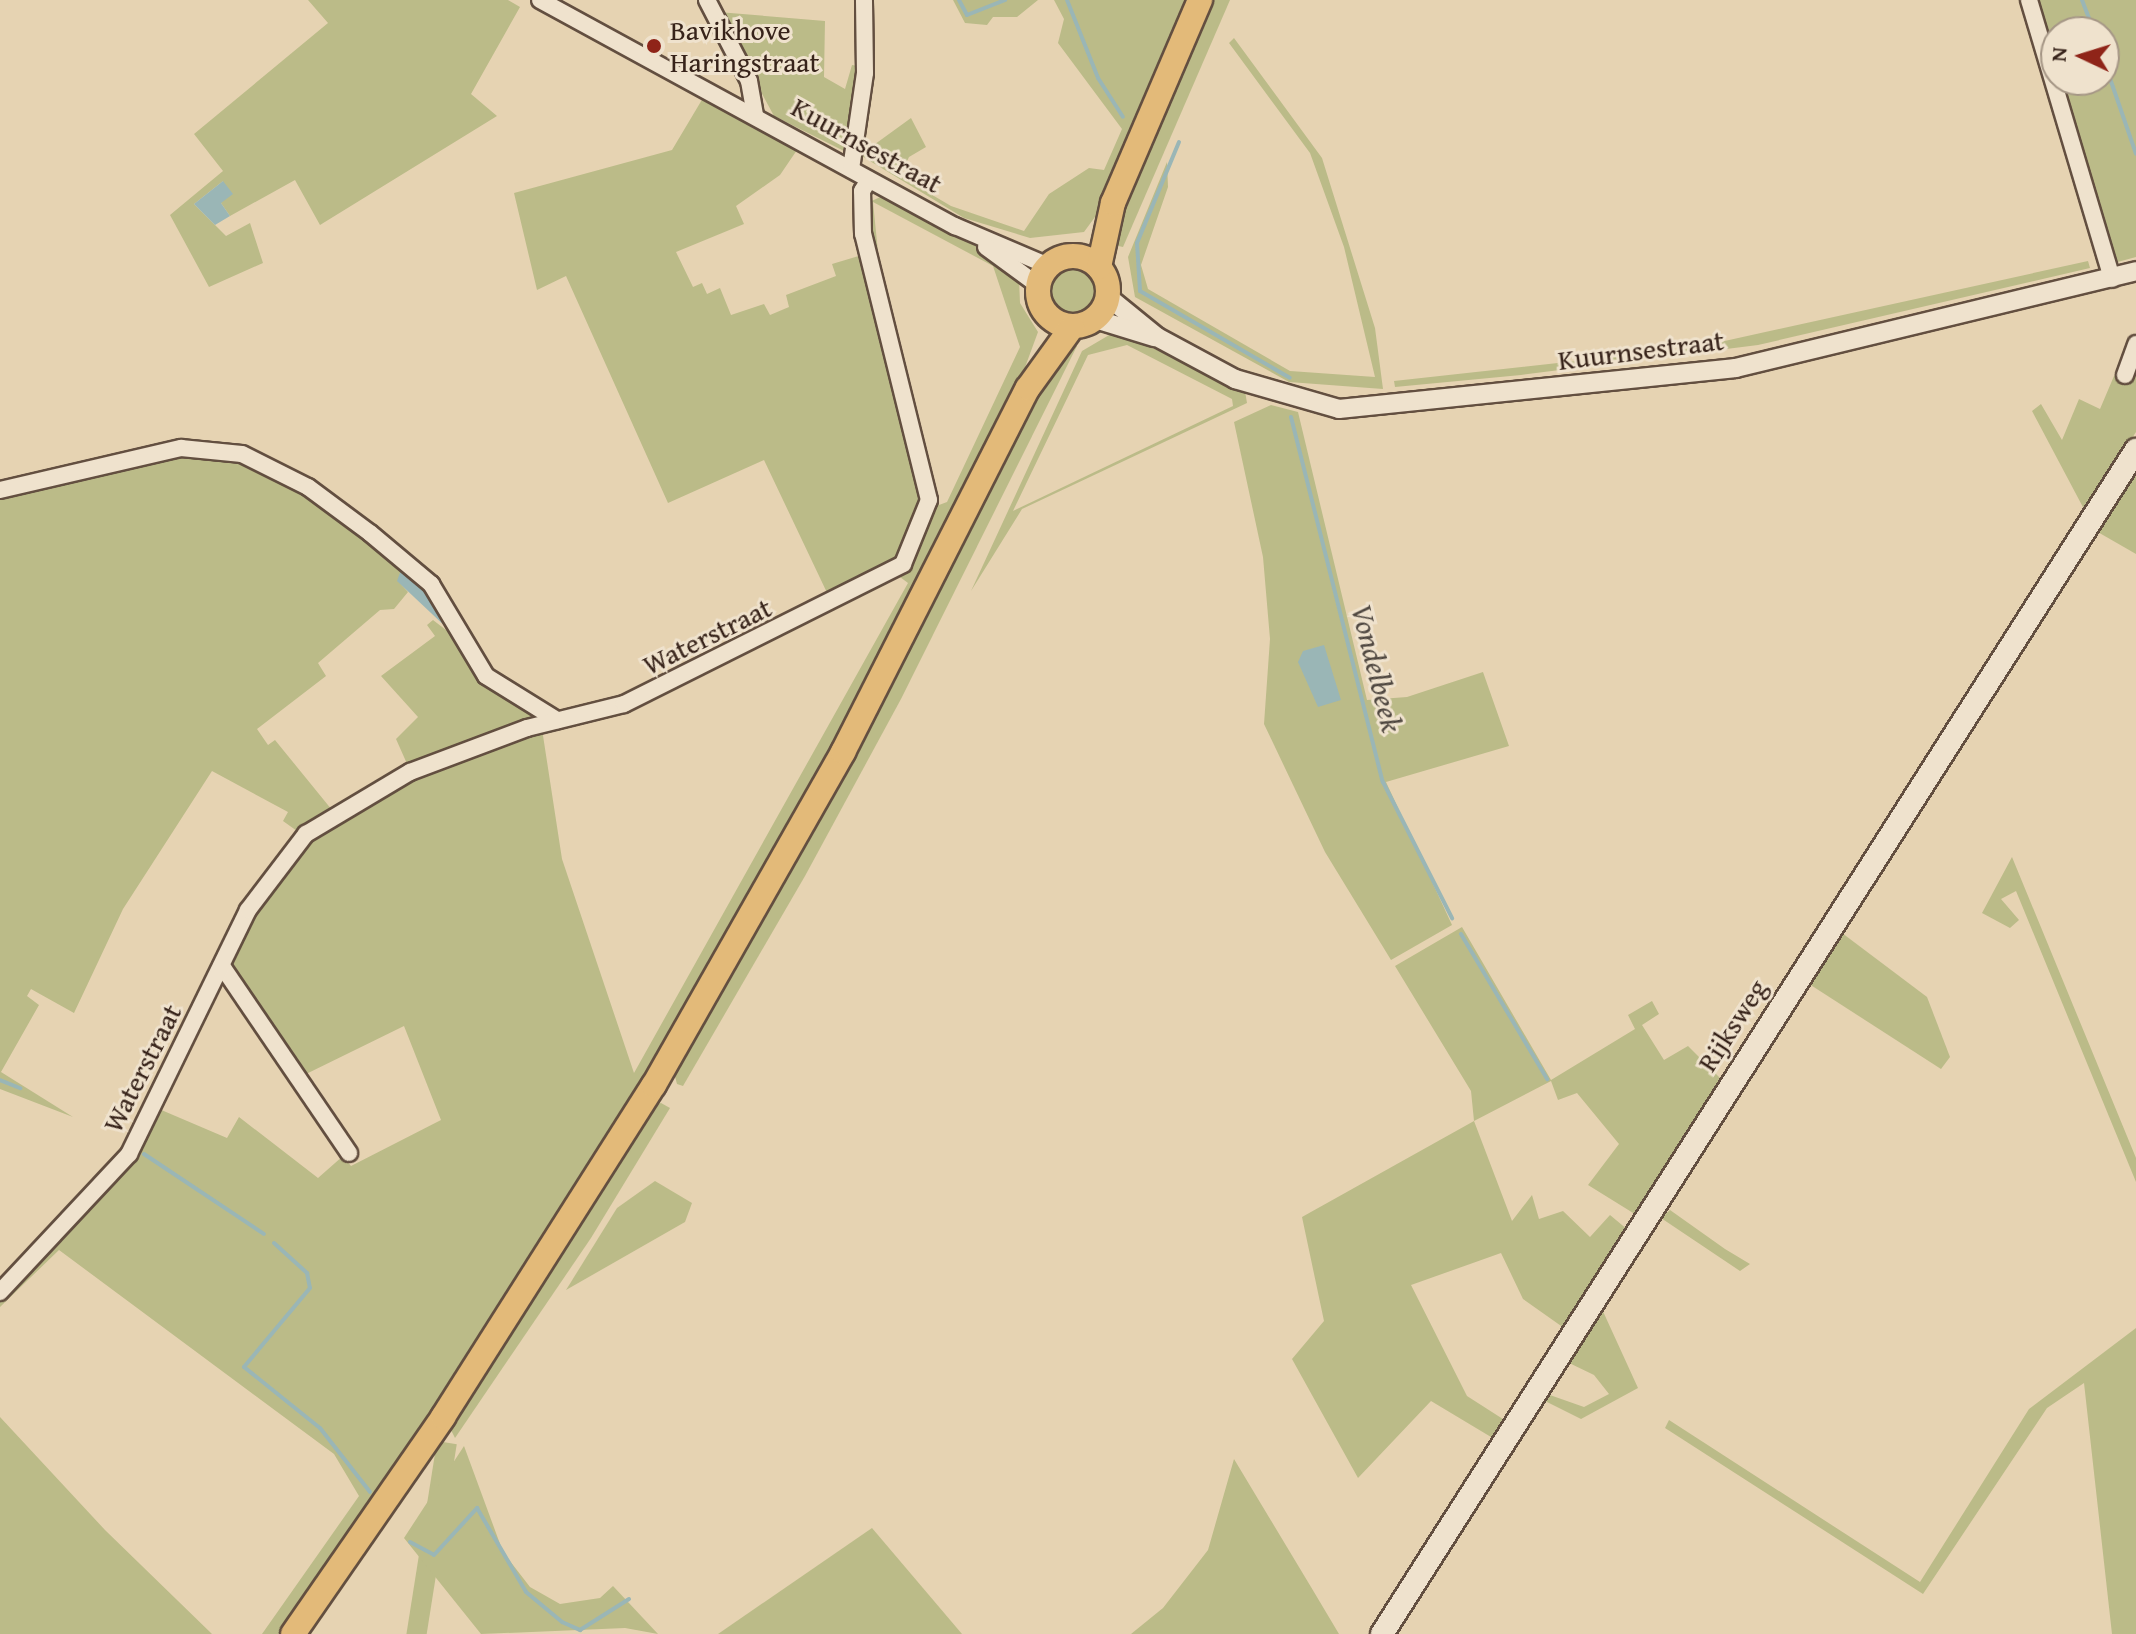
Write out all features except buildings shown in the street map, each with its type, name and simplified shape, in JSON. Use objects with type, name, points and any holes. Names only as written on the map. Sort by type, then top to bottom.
[{"type":"main road","points":[[293,1634],[451,1404],[661,1072],[843,752],[1028,388],[1072,327],[1095,319],[1108,297],[1099,267],[1113,203],[1200,0]]},
{"type":"main road","points":[[1028,388],[1044,287],[1076,257],[1113,203]]},
{"type":"main road","points":[[1076,257],[1099,267]]},
{"type":"main road","points":[[1044,287],[1072,327]]},
{"type":"main road","name":"Rijksweg","points":[[1382,1634],[2136,450]]},
{"type":"street","name":"Kuurnsestraat","points":[[540,0],[955,226],[1044,287]]},
{"type":"street","points":[[707,0],[749,81],[755,115]]},
{"type":"street","points":[[851,169],[865,73],[864,0]]},
{"type":"street","points":[[2029,0],[2112,279]]},
{"type":"street","name":"Waterstraat","points":[[0,1292],[129,1154],[276,865],[306,834],[410,772],[557,720],[624,704],[687,676],[903,564],[929,500],[863,234],[862,191],[869,180]]},
{"type":"street","name":"Kuurnsestraat","points":[[1095,319],[1157,337],[1287,399],[1339,409],[1384,407],[1736,368],[2136,271]]},
{"type":"street","name":"Kuurnsestraat","points":[[1108,297],[1157,337]]},
{"type":"street","points":[[2125,375],[2136,344]]},
{"type":"street","points":[[0,490],[181,448],[242,454],[308,487],[431,584],[486,676],[557,720]]},
{"type":"street","points":[[222,966],[349,1153]]},
{"type":"green space","points":[[308,0],[508,0],[520,7],[471,94],[497,116],[320,225],[295,180],[230,216],[221,203],[223,181],[194,204],[226,236],[250,223],[263,263],[209,287],[170,215],[223,171],[194,134],[328,23]]},
{"type":"green space","points":[[953,0],[1038,0],[1017,17],[993,17],[987,25],[965,23]]},
{"type":"green space","points":[[1054,0],[1190,0],[1103,206],[1084,232],[1030,238],[964,218],[860,155],[911,118],[926,147],[909,157],[900,176],[951,206],[1024,231],[1049,194],[1089,168],[1104,170],[1122,129],[1058,43],[1064,19]]},
{"type":"green space","points":[[1208,0],[1230,0],[1123,247],[1114,245],[1118,212]]},
{"type":"green space","points":[[2034,0],[2136,0],[2136,257],[2114,263],[2063,96],[2120,96],[2120,16],[2040,16],[2040,20]]},
{"type":"green space","points":[[718,12],[825,21],[824,77],[845,89],[852,65],[858,66],[848,153],[774,116]]},
{"type":"green space","points":[[1234,38],[1322,158],[1375,328],[1383,389],[1289,382],[1135,297],[1128,257],[1167,162],[1168,187],[1141,265],[1148,289],[1290,371],[1375,377],[1344,247],[1310,153],[1229,43]]},
{"type":"green space","points":[[703,98],[797,150],[780,175],[736,206],[744,224],[676,252],[693,287],[702,283],[707,294],[720,288],[731,315],[764,304],[770,315],[789,307],[786,295],[836,276],[832,264],[862,255],[925,501],[902,555],[830,599],[764,460],[668,503],[566,276],[537,290],[514,193],[672,150]]},
{"type":"green space","points":[[885,195],[993,256],[1019,279],[1020,303],[1038,332],[1013,400],[784,847],[553,1233],[282,1634],[262,1634],[359,1496],[334,1454],[59,1250],[0,1307],[0,1297],[159,1109],[227,1138],[239,1117],[318,1178],[343,1156],[351,1166],[441,1120],[404,1026],[302,1076],[229,964],[256,903],[308,837],[399,784],[542,729],[562,859],[634,1073],[908,583],[900,577],[936,505],[865,229],[867,203]],"holes":[[[873,202],[993,266],[1020,347],[947,502],[939,505],[881,282]]]},
{"type":"green space","points":[[2088,261],[2090,268],[1758,345],[1521,375],[1395,387],[1394,381],[1693,348]]},
{"type":"green space","points":[[1073,265],[1092,272],[1099,291],[1092,310],[1073,317],[1054,310],[1047,291],[1054,272]]},
{"type":"green space","points":[[1116,331],[1245,391],[1247,403],[1022,509],[971,591],[1082,351]],"holes":[[[1127,345],[1232,399],[1233,406],[1013,511],[1088,355]]]},
{"type":"green space","points":[[1065,346],[1077,346],[901,699],[805,876],[683,1086],[677,1084],[673,1069]]},
{"type":"green space","points":[[2136,359],[2136,432],[2085,511],[2032,411],[2041,404],[2062,440],[2079,399],[2100,409],[2114,376]]},
{"type":"green space","points":[[1271,405],[1298,412],[1367,700],[1407,697],[1483,672],[1509,746],[1386,782],[1452,925],[1391,960],[1325,852],[1264,724],[1270,639],[1263,557],[1234,422]]},
{"type":"green space","points":[[181,452],[220,453],[287,479],[429,586],[468,657],[533,718],[408,766],[396,739],[418,717],[381,676],[435,636],[427,625],[433,620],[446,630],[432,598],[401,571],[398,581],[408,592],[394,609],[380,610],[318,663],[326,676],[257,729],[268,745],[275,740],[332,810],[297,831],[283,821],[288,812],[212,771],[123,909],[74,1013],[31,989],[27,996],[39,1005],[1,1072],[73,1117],[0,1089],[0,494]]},
{"type":"green space","points":[[2136,469],[2136,554],[2096,531]]},
{"type":"green space","points":[[2012,857],[2136,1158],[2136,1182],[2016,891],[2001,899],[2019,920],[2010,928],[1982,913]]},
{"type":"green space","points":[[1462,927],[1551,1080],[1635,1029],[1628,1015],[1652,1001],[1659,1014],[1642,1025],[1664,1060],[1688,1046],[1723,1081],[1638,1216],[1588,1185],[1619,1144],[1577,1093],[1558,1100],[1551,1081],[1474,1121],[1471,1091],[1395,966]]},
{"type":"green space","points":[[1842,933],[1927,997],[1950,1057],[1941,1069],[1806,982]]},
{"type":"green space","points":[[661,1103],[670,1108],[591,1238],[455,1438],[448,1424],[652,1106]]},
{"type":"green space","points":[[1474,1121],[1512,1221],[1532,1195],[1539,1219],[1563,1211],[1590,1237],[1610,1215],[1628,1230],[1564,1328],[1523,1299],[1501,1253],[1411,1285],[1467,1396],[1506,1421],[1496,1440],[1431,1401],[1358,1478],[1292,1359],[1324,1321],[1302,1217]]},
{"type":"green space","points":[[655,1181],[692,1203],[685,1222],[566,1290],[617,1208]]},
{"type":"green space","points":[[1670,1210],[1750,1264],[1740,1271],[1661,1218]]},
{"type":"green space","points":[[1601,1307],[1638,1388],[1581,1419],[1543,1400],[1547,1394],[1584,1407],[1609,1394],[1594,1375],[1565,1361]]},
{"type":"green space","points":[[2136,1328],[2136,1634],[2112,1634],[2084,1383],[2047,1408],[1923,1594],[1665,1428],[1669,1420],[1920,1582],[2029,1409]]},
{"type":"green space","points":[[0,1417],[105,1530],[212,1634],[0,1634]]},
{"type":"green space","points":[[437,1441],[457,1444],[427,1634],[406,1634]]},
{"type":"green space","points":[[464,1446],[503,1552],[530,1587],[560,1604],[600,1598],[613,1586],[658,1634],[625,1628],[481,1634],[404,1538]]},
{"type":"green space","points":[[1234,1459],[1339,1634],[1131,1634],[1163,1608],[1208,1550]]},
{"type":"green space","points":[[872,1528],[962,1634],[718,1634]]},
{"type":"water","points":[[223,181],[233,194],[221,203],[230,216],[215,225],[194,204]]},
{"type":"water","points":[[401,570],[432,598],[448,629],[397,581]]},
{"type":"water","points":[[1324,645],[1341,700],[1318,707],[1298,662],[1303,651]]},
{"type":"waterway","name":"Vondelbeek","points":[[959,0],[967,15],[1005,0]]},
{"type":"waterway","name":"Vondelbeek","points":[[1067,0],[1098,78],[1123,117]]},
{"type":"waterway","points":[[2082,0],[2088,16]]},
{"type":"waterway","points":[[2116,96],[2136,154]]},
{"type":"waterway","name":"Vondelbeek","points":[[1179,142],[1137,243],[1140,291],[1290,378]]},
{"type":"waterway","name":"Vondelbeek","points":[[1291,417],[1383,782],[1452,918]]},
{"type":"waterway","name":"Vondelbeek","points":[[1461,934],[1547,1079]]},
{"type":"waterway","points":[[0,1080],[20,1088]]},
{"type":"waterway","points":[[144,1154],[264,1234]]},
{"type":"waterway","points":[[274,1243],[307,1273],[310,1288],[244,1367],[320,1428],[370,1492]]},
{"type":"waterway","points":[[410,1542],[434,1555],[477,1508],[526,1592],[562,1622],[580,1630],[629,1599]]},
{"type":"place","name":"Bavikhove Haringstraat","points":[[654,46]]}]
